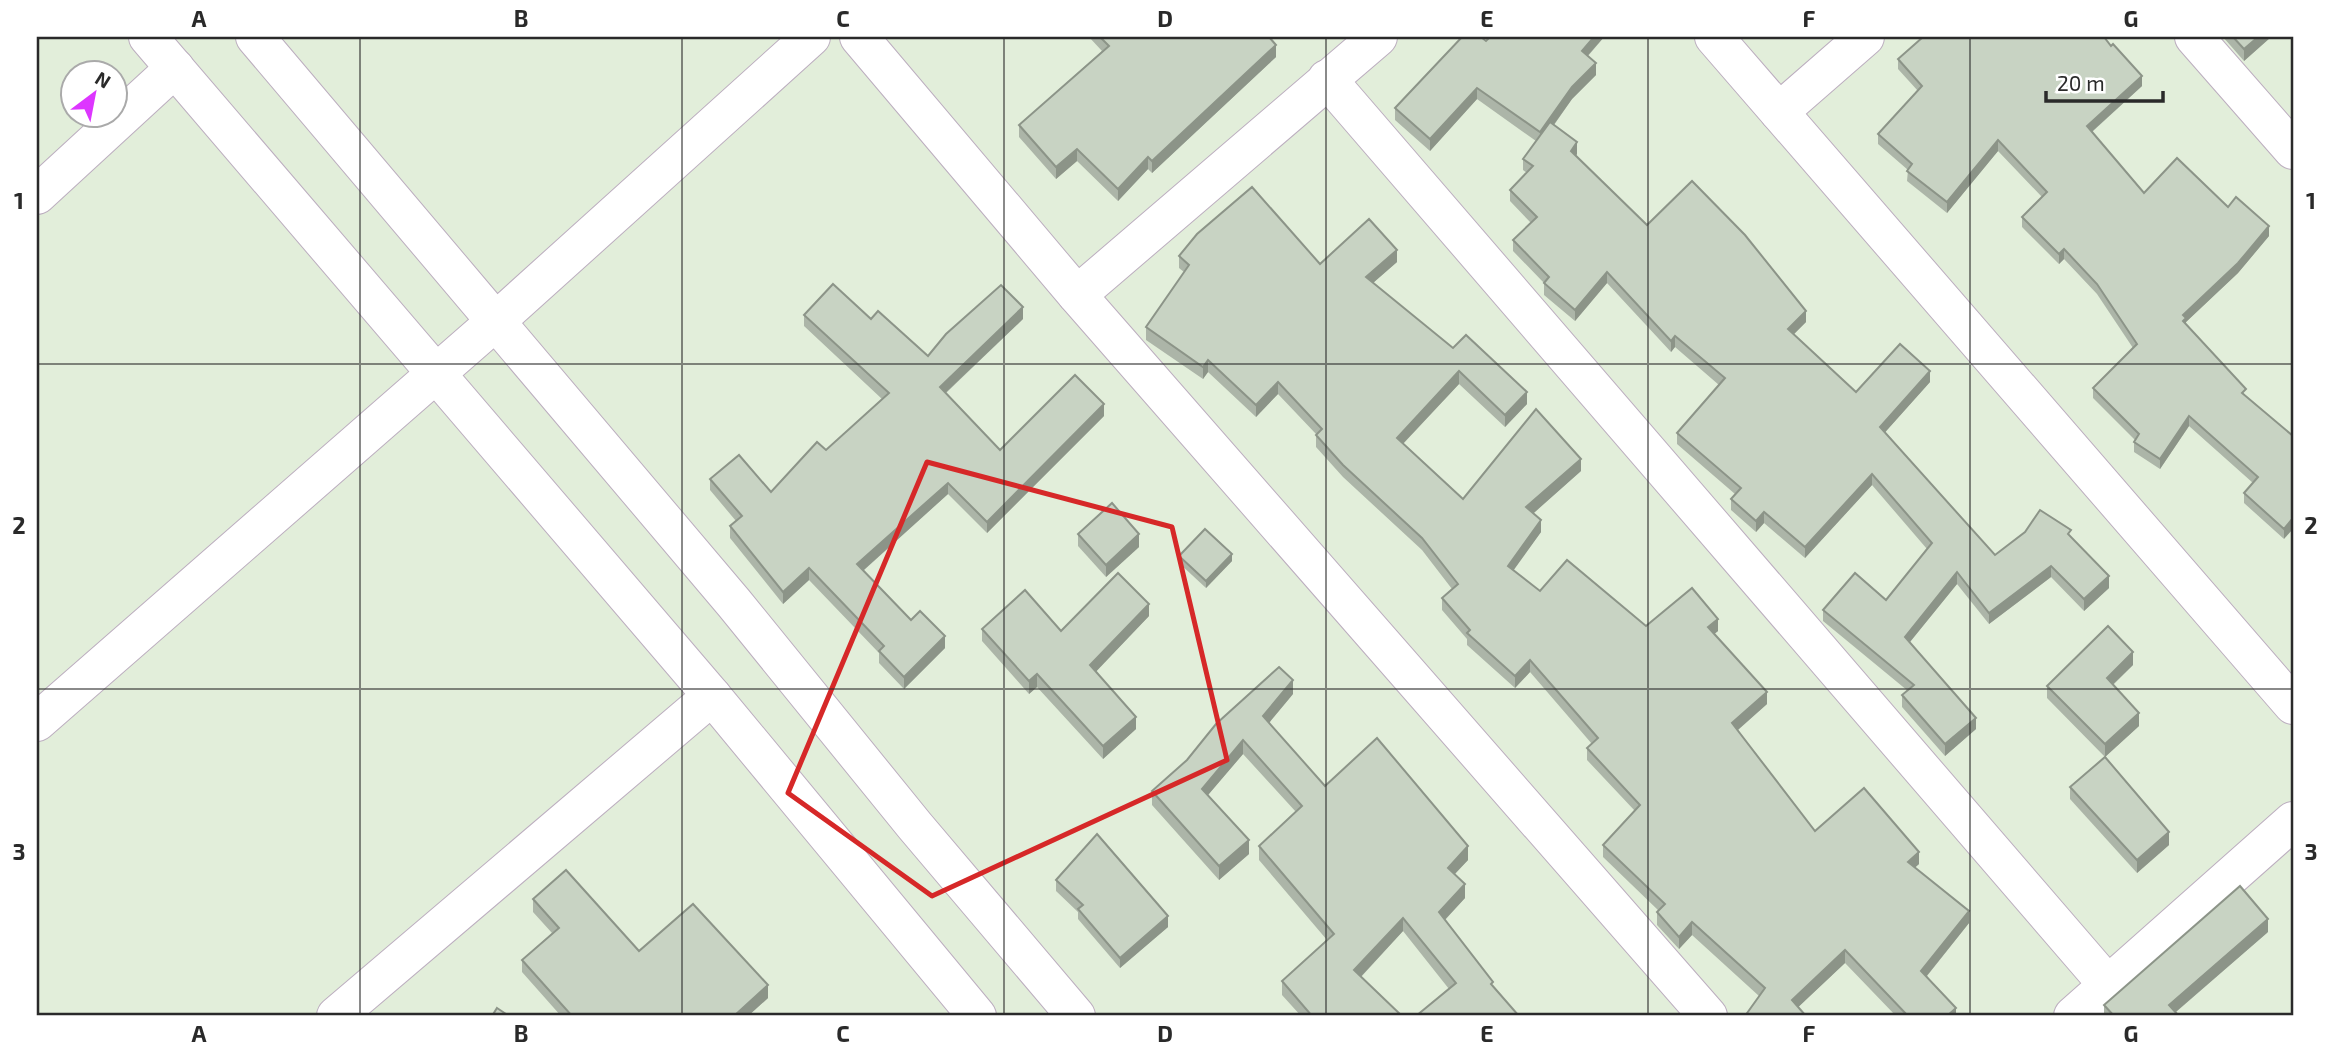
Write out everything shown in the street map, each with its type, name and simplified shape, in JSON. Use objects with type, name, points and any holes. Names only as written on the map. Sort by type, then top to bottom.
[{"type":"street","points":[[148,37],[712,696],[977,1016]]},
{"type":"street","points":[[255,37],[734,603],[915,826],[1076,1016]]},
{"type":"street","points":[[37,722],[495,322],[811,37]]},
{"type":"street","points":[[859,37],[1077,295],[1708,1016]]},
{"type":"street","points":[[1077,295],[1378,37]]},
{"type":"street","points":[[1714,37],[2293,705]]},
{"type":"street","points":[[1779,112],[1865,37]]},
{"type":"street","points":[[2194,37],[2293,150]]},
{"type":"street","points":[[37,195],[175,68]]},
{"type":"street","points":[[1328,79],[2108,985]]},
{"type":"street","points":[[360,1009],[712,696]]},
{"type":"street","points":[[2073,1016],[2293,821]]},
{"type":"highlighted area","points":[[927,462],[1172,527],[1227,760],[932,896],[788,793]]},
{"type":"building","points":[[1100,37],[1269,37],[1276,45],[1152,161],[1148,157],[1118,189],[1077,149],[1056,167],[1019,125],[1109,46]]},
{"type":"building","points":[[1462,37],[1481,37],[1486,41],[1490,37],[1594,37],[1582,51],[1596,63],[1572,87],[1540,132],[1477,88],[1430,139],[1395,108]]},
{"type":"building","points":[[1923,37],[2104,37],[2142,76],[2087,126],[2144,193],[2177,158],[2228,207],[2236,197],[2269,226],[2238,263],[2183,315],[2186,318],[2183,321],[2246,389],[2242,393],[2293,436],[2293,518],[2284,529],[2244,493],[2258,477],[2189,416],[2160,459],[2134,442],[2139,434],[2093,388],[2137,344],[2097,284],[2064,249],[2059,254],[2022,217],[2047,192],[1998,140],[1947,202],[1907,171],[1912,164],[1878,134],[1922,86],[1898,59]]},
{"type":"building","points":[[2233,37],[2258,37],[2244,49]]},
{"type":"building","points":[[1550,122],[1577,142],[1571,151],[1647,225],[1692,181],[1745,235],[1806,311],[1788,329],[1856,392],[1900,344],[1930,371],[1880,427],[1995,555],[2025,532],[2040,510],[2071,530],[2068,534],[2109,576],[2084,599],[2051,566],[1989,613],[1957,572],[1905,637],[1976,718],[1945,744],[1902,695],[1914,685],[1823,610],[1855,573],[1886,600],[1932,543],[1872,474],[1805,547],[1764,512],[1756,521],[1731,499],[1741,488],[1677,433],[1725,378],[1675,336],[1671,341],[1607,272],[1575,310],[1544,283],[1549,277],[1513,240],[1537,217],[1510,190],[1533,166],[1523,159]]},
{"type":"building","points":[[1252,187],[1320,264],[1369,219],[1397,250],[1366,277],[1453,348],[1466,335],[1527,392],[1505,415],[1459,371],[1397,438],[1463,499],[1536,409],[1581,459],[1526,507],[1541,520],[1508,566],[1540,591],[1567,560],[1646,626],[1692,588],[1718,619],[1708,627],[1767,692],[1732,723],[1815,831],[1864,788],[1919,852],[1908,862],[1969,911],[1921,971],[1956,1008],[1947,1016],[1908,1016],[1845,950],[1792,1000],[1806,1016],[1745,1016],[1765,988],[1692,922],[1679,937],[1657,912],[1665,904],[1603,845],[1640,805],[1587,748],[1598,738],[1530,660],[1515,676],[1467,633],[1470,630],[1442,598],[1458,584],[1422,538],[1343,465],[1316,435],[1322,429],[1278,382],[1256,405],[1208,360],[1203,367],[1146,327],[1189,265],[1179,256],[1197,234]]},
{"type":"building","points":[[833,284],[871,319],[878,311],[928,356],[946,334],[1001,285],[1023,307],[940,387],[1000,450],[1075,375],[1104,404],[987,522],[948,483],[857,564],[911,620],[920,611],[945,636],[904,677],[879,651],[884,646],[809,568],[783,592],[730,526],[742,516],[710,479],[739,455],[771,492],[817,442],[826,450],[889,393],[804,315]]},
{"type":"building","points":[[1112,503],[1139,534],[1106,565],[1078,534]]},
{"type":"building","points":[[1205,529],[1232,554],[1206,581],[1179,556]]},
{"type":"building","points":[[1118,573],[1149,604],[1090,665],[1136,717],[1103,746],[1037,674],[1029,681],[982,629],[1025,590],[1061,631]]},
{"type":"building","points":[[2108,626],[2133,652],[2107,678],[2139,713],[2105,744],[2047,686]]},
{"type":"building","points":[[1279,667],[1293,680],[1263,716],[1325,786],[1377,738],[1468,846],[1448,868],[1465,884],[1439,912],[1493,982],[1491,984],[1519,1016],[1416,1016],[1456,983],[1403,918],[1354,970],[1402,1016],[1312,1016],[1282,981],[1334,934],[1259,846],[1302,806],[1243,740],[1202,789],[1249,840],[1219,866],[1152,791],[1187,760],[1216,724]]},
{"type":"building","points":[[2105,757],[2169,832],[2137,860],[2070,787]]},
{"type":"building","points":[[1097,834],[1168,916],[1120,958],[1078,909],[1083,905],[1056,880]]},
{"type":"building","points":[[566,870],[639,951],[693,904],[768,985],[734,1016],[572,1016],[522,960],[559,928],[533,899]]},
{"type":"building","points":[[2240,886],[2268,919],[2169,1005],[2179,1016],[2114,1016],[2104,1005]]},
{"type":"building","points":[[497,1008],[509,1016],[492,1016]]}]
